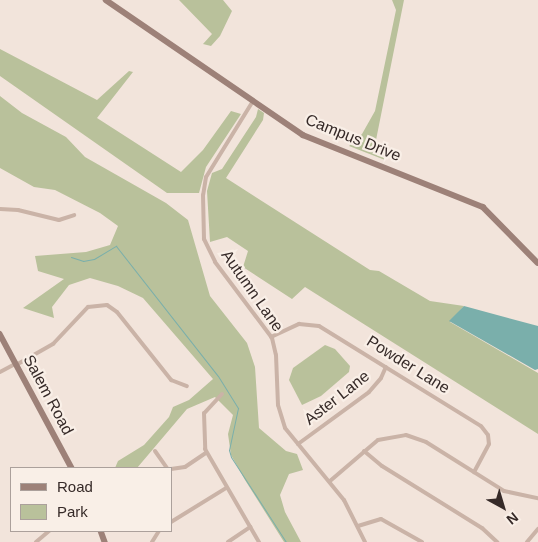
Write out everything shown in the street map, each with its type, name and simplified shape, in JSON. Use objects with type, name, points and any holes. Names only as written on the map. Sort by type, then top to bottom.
[{"type":"street","name":"Campus Drive","points":[[106,0],[253,102],[310,139],[390,168],[482,207],[538,263]]},
{"type":"street","name":"Autumn Lane","points":[[253,102],[206,177],[202,195],[203,230],[212,258],[271,337],[276,355],[280,414],[298,444],[330,481],[358,526],[365,542]]},
{"type":"street","points":[[0,210],[18,210],[59,220],[74,214]]},
{"type":"street","points":[[0,372],[53,344],[88,307],[107,305],[117,312],[171,380],[187,386]]},
{"type":"street","name":"Powder Lane","points":[[271,337],[298,324],[315,325],[484,429],[489,444],[474,472]]},
{"type":"street","name":"Salem Road","points":[[0,334],[2,342],[71,467]]},
{"type":"street","name":"Aster Lane","points":[[298,444],[368,392],[381,378],[386,367]]},
{"type":"street","points":[[222,394],[204,413],[206,453],[259,542]]},
{"type":"street","points":[[330,481],[364,450],[384,437],[410,436],[426,442],[509,492],[538,498]]},
{"type":"street","points":[[364,450],[382,466],[482,528],[497,542]]},
{"type":"street","points":[[155,451],[160,463],[166,467]]},
{"type":"street","points":[[172,469],[182,468],[206,453]]},
{"type":"street","points":[[172,521],[226,488]]},
{"type":"street","points":[[358,526],[382,518],[422,542]]},
{"type":"street","points":[[228,542],[250,527]]},
{"type":"street","points":[[527,542],[538,529]]},
{"type":"street","points":[[36,542],[48,532]]},
{"type":"green space","points":[[179,0],[223,0],[232,11],[220,36],[211,46],[203,44],[212,34]]},
{"type":"green space","points":[[392,0],[404,0],[376,140],[388,150],[385,160],[349,146],[362,134],[375,111],[396,10]]},
{"type":"green space","points":[[0,49],[97,100],[129,71],[133,72],[97,118],[181,172],[203,150],[231,111],[241,114],[206,167],[199,193],[167,193],[0,76]]},
{"type":"green space","points":[[0,96],[22,113],[66,137],[85,157],[166,203],[188,220],[210,296],[247,343],[255,367],[259,428],[286,451],[297,454],[303,470],[289,474],[280,495],[285,512],[301,542],[284,542],[245,480],[231,455],[228,434],[233,415],[215,397],[187,409],[138,467],[115,467],[118,461],[144,445],[169,417],[173,407],[189,400],[213,379],[143,298],[118,286],[90,278],[69,285],[52,307],[54,318],[23,308],[64,279],[38,271],[35,256],[86,252],[110,245],[118,226],[100,213],[55,190],[34,187],[0,168]]},
{"type":"green space","points":[[258,109],[264,113],[263,120],[226,178],[370,270],[379,271],[430,301],[464,306],[450,322],[538,373],[538,434],[305,287],[292,299],[243,267],[248,251],[227,237],[210,242],[207,191],[212,173],[222,169],[256,117]]},
{"type":"green space","points":[[325,345],[335,349],[350,366],[349,372],[321,396],[302,405],[289,380],[293,368]]},
{"type":"water","points":[[464,306],[538,326],[538,369],[535,370],[449,321]]},
{"type":"waterway","points":[[71,257],[83,261],[94,259],[116,246],[218,376],[238,408],[229,450],[231,457],[286,542]]}]
